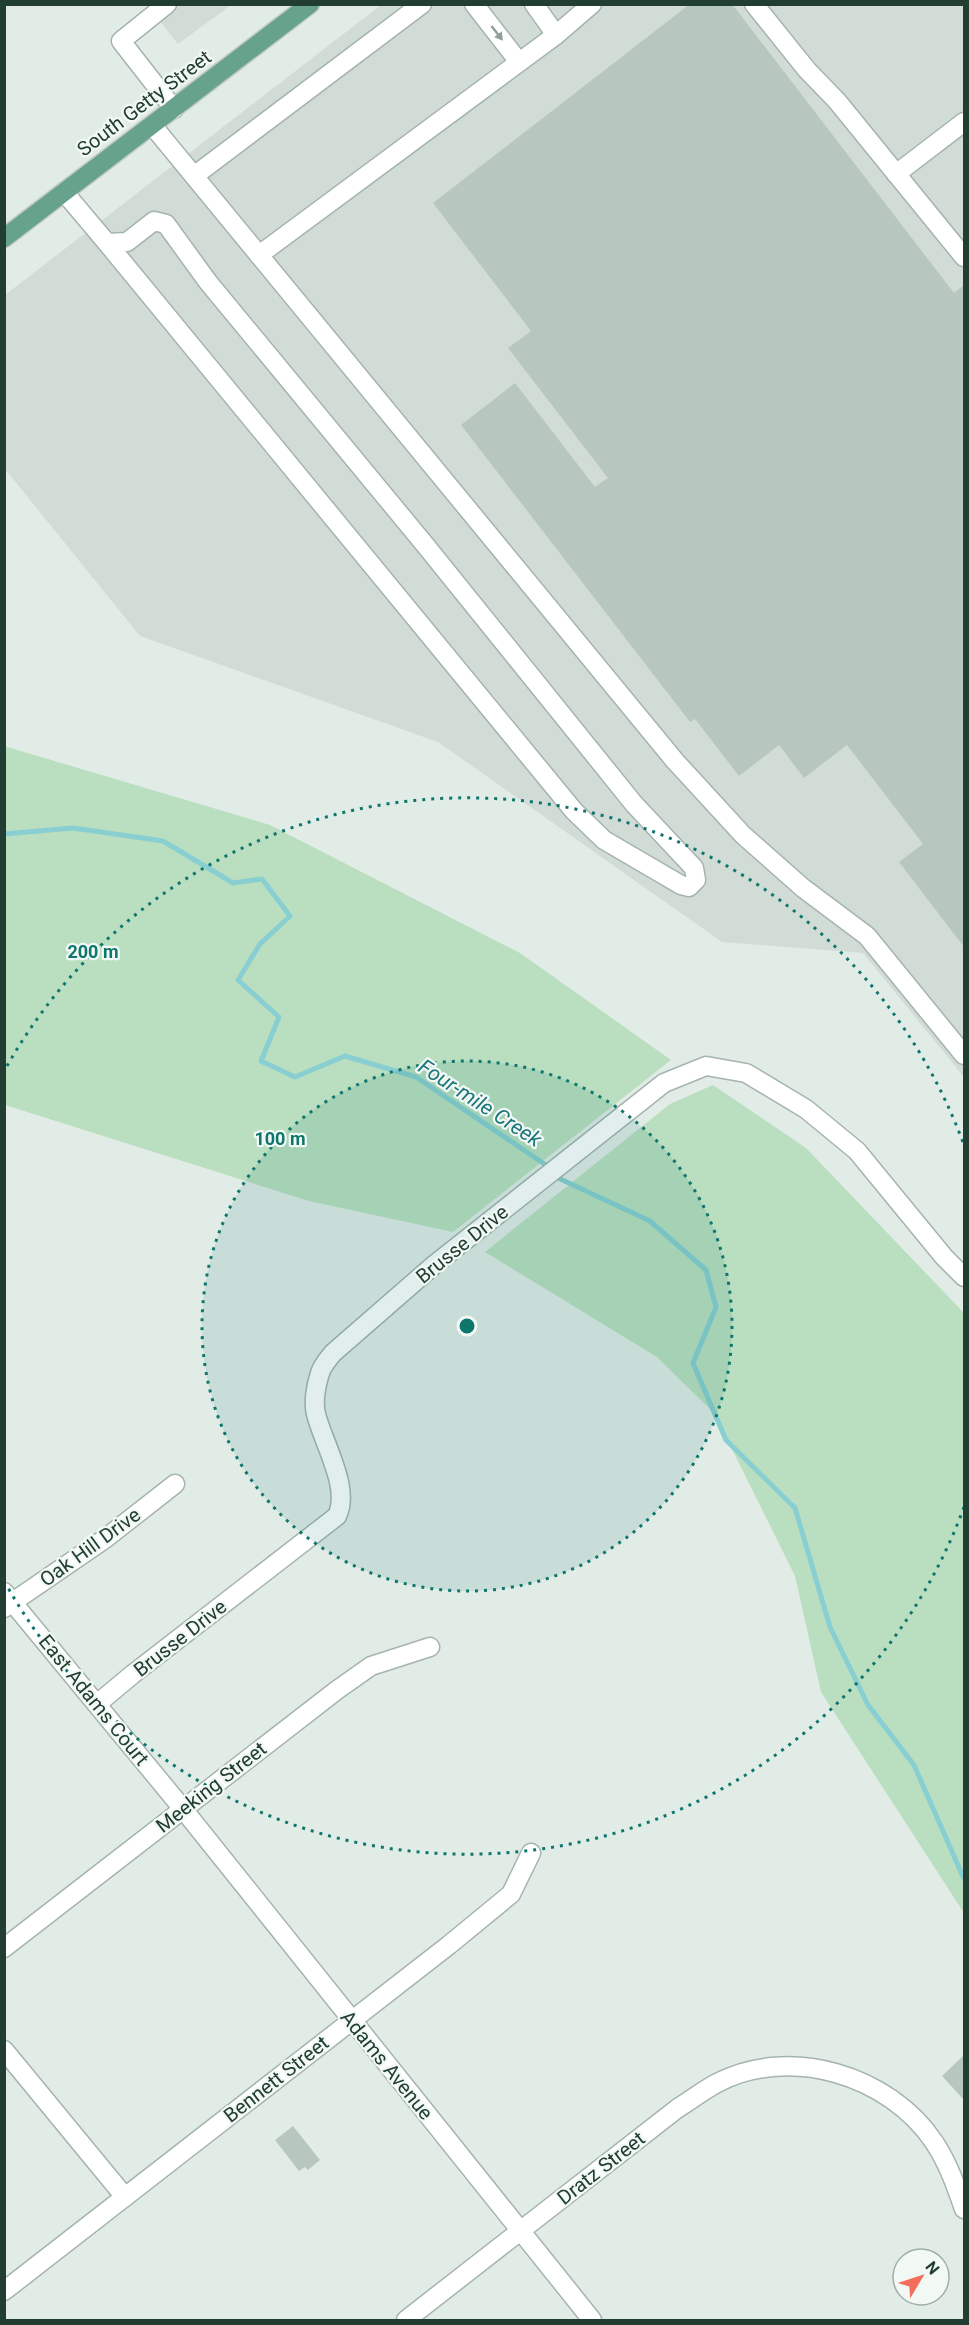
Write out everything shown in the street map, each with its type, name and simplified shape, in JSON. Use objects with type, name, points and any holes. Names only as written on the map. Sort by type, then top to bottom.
[{"type":"main road","name":"South Getty Street","points":[[4,238],[310,4]]},
{"type":"street","points":[[167,4],[121,41],[174,109]]},
{"type":"street","points":[[194,176],[422,4]]},
{"type":"street","points":[[474,4],[519,62]]},
{"type":"street","points":[[534,4],[556,35]]},
{"type":"street","points":[[260,255],[556,35],[592,4]]},
{"type":"street","points":[[754,4],[807,70],[837,101],[964,257]]},
{"type":"street","points":[[896,174],[964,122]]},
{"type":"street","points":[[152,125],[675,761],[743,835],[803,888],[867,936],[964,1055]]},
{"type":"street","points":[[64,192],[574,812],[604,840],[681,885],[689,887],[696,880],[694,868],[634,804],[441,564],[208,282],[166,224],[154,221],[127,242],[107,243]]},
{"type":"street","name":"Brusse Drive","points":[[97,1704],[132,1674],[337,1516],[341,1507],[339,1485],[315,1412],[320,1371],[333,1353],[434,1265],[664,1083],[706,1066],[746,1073],[806,1109],[857,1151],[944,1257],[964,1277]]},
{"type":"street","name":"Oak Hill Drive","points":[[7,1600],[106,1538],[175,1484]]},
{"type":"street","name":"East Adams Court","points":[[7,1600],[97,1704],[183,1809]]},
{"type":"street","name":"Meeking Street","points":[[4,1948],[337,1690],[371,1666],[430,1647]]},
{"type":"street","name":"Adams Avenue","points":[[183,1809],[592,2320]]},
{"type":"street","name":"Bennett Street","points":[[4,2291],[449,1945],[510,1894],[531,1853]]},
{"type":"street","points":[[4,2050],[124,2197]]},
{"type":"street","name":"Dratz Street","points":[[405,2320],[678,2108],[718,2082],[751,2071],[782,2067],[820,2069],[851,2077],[879,2091],[901,2106],[933,2140],[949,2168],[964,2209]]},
{"type":"shaded area","points":[[147,5],[231,5],[178,44]]},
{"type":"shaded area","points":[[381,5],[964,5],[964,1077],[863,953],[722,942],[438,742],[140,636],[5,469],[5,295]]},
{"type":"green space","points":[[4,746],[270,825],[520,953],[671,1060],[453,1232],[309,1201],[5,1105]]},
{"type":"green space","points":[[713,1085],[806,1148],[964,1313],[964,1913],[821,1692],[795,1576],[714,1413],[657,1357],[485,1252],[670,1104]]},
{"type":"building","points":[[690,4],[732,4],[954,293],[964,285],[964,947],[899,862],[923,844],[847,745],[804,778],[779,745],[739,776],[695,719],[690,722],[461,425],[515,383],[595,487],[608,478],[508,348],[531,331],[433,203]]},
{"type":"building","points":[[964,2055],[964,2100],[942,2076]]},
{"type":"building","points":[[293,2126],[320,2160],[308,2170],[305,2167],[299,2171],[275,2140]]},
{"type":"waterway","name":"Four-mile Creek","points":[[4,834],[73,828],[163,841],[233,883],[262,879],[290,916],[260,944],[238,980],[279,1017],[261,1061],[295,1077],[345,1056],[416,1077],[546,1165]]},
{"type":"waterway","name":"Four-mile Creek","points":[[556,1177],[650,1221],[706,1270],[716,1307],[693,1363],[726,1440],[795,1508],[830,1627],[868,1705],[914,1765],[964,1879]]}]
